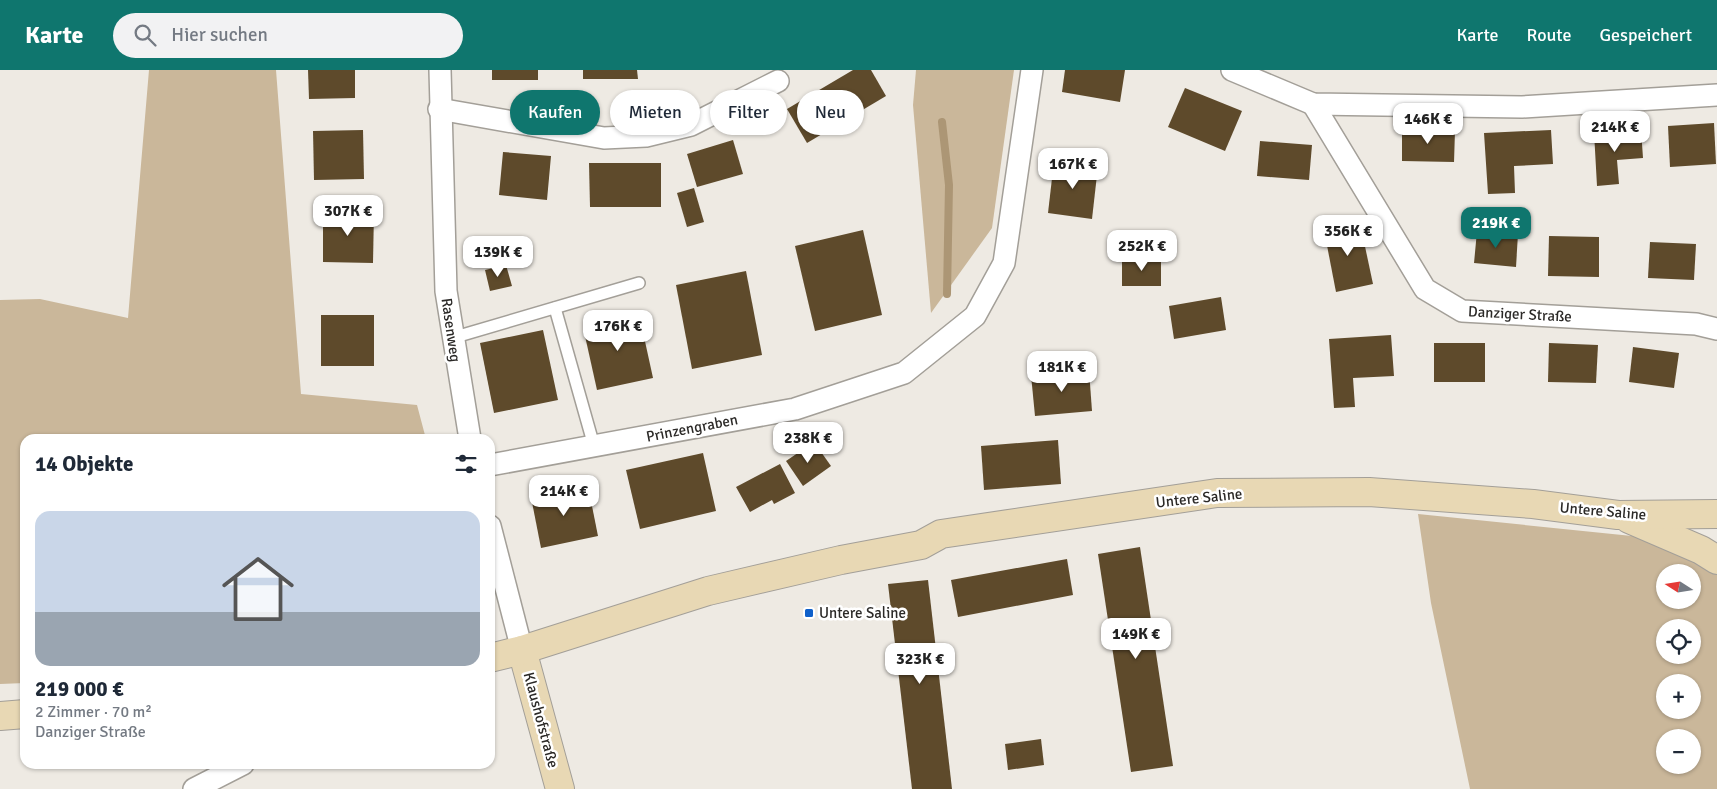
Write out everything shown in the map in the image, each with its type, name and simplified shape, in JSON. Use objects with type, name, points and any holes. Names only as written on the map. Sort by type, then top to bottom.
[{"type":"main road","name":"Untere Saline","points":[[495,657],[522,650],[708,591],[841,560],[920,545],[941,534],[1217,493],[1370,492],[1534,504],[1618,515],[1717,514]]},
{"type":"main road","points":[[1618,515],[1701,550],[1717,560]]},
{"type":"main road","name":"Klaushofstraße","points":[[522,650],[560,789]]},
{"type":"main road","points":[[0,716],[20,714]]},
{"type":"street","name":"Rasenweg","points":[[440,70],[439,109],[446,291],[452,338],[469,434]]},
{"type":"street","name":"Prinzengraben","points":[[495,464],[794,409],[904,373],[974,316],[1004,263],[1032,70]]},
{"type":"street","points":[[1232,70],[1313,104],[1522,107],[1717,95]]},
{"type":"street","points":[[439,109],[604,138],[646,136],[691,125],[778,81]]},
{"type":"street","name":"Danziger Straße","points":[[1313,104],[1425,289],[1462,311],[1696,324],[1717,329]]},
{"type":"street","points":[[495,545],[522,650]]},
{"type":"street","points":[[194,789],[233,769]]},
{"type":"lane","points":[[452,338],[639,283]]},
{"type":"lane","points":[[555,308],[594,446]]},
{"type":"shaded area","points":[[149,70],[276,70],[301,394],[417,405],[425,434],[20,434],[20,683],[0,684],[0,300],[40,299],[128,318]]},
{"type":"shaded area","points":[[916,70],[1014,70],[992,228],[931,313],[913,105]]},
{"type":"shaded area","points":[[1418,514],[1681,541],[1717,569],[1717,789],[1470,789],[1431,603]]},
{"type":"building","points":[[308,70],[355,70],[355,98],[309,99]]},
{"type":"building","points":[[492,70],[538,70],[538,80],[492,80]]},
{"type":"building","points":[[583,70],[637,70],[638,79],[583,79]]},
{"type":"building","points":[[853,70],[871,70],[886,96],[864,109],[864,90],[819,90]]},
{"type":"building","points":[[1065,70],[1125,70],[1120,102],[1062,92]]},
{"type":"building","points":[[1185,88],[1242,111],[1225,151],[1168,127]]},
{"type":"building","points":[[797,103],[797,126],[787,109]]},
{"type":"building","points":[[1714,123],[1716,164],[1670,167],[1668,126]]},
{"type":"building","points":[[1402,129],[1455,130],[1454,162],[1402,161]]},
{"type":"building","points":[[1641,129],[1643,158],[1617,160],[1619,184],[1597,186],[1594,132]]},
{"type":"building","points":[[363,130],[364,179],[314,180],[313,131]]},
{"type":"building","points":[[1551,130],[1553,164],[1514,166],[1515,193],[1488,194],[1484,133]]},
{"type":"building","points":[[802,135],[820,135],[807,143]]},
{"type":"building","points":[[733,140],[743,174],[697,187],[687,154]]},
{"type":"building","points":[[1260,141],[1312,145],[1309,180],[1257,176]]},
{"type":"building","points":[[503,152],[551,156],[547,200],[499,195]]},
{"type":"building","points":[[1054,161],[1098,166],[1092,219],[1048,213]]},
{"type":"building","points":[[589,163],[661,163],[661,207],[590,207]]},
{"type":"building","points":[[694,188],[704,222],[687,227],[677,193]]},
{"type":"building","points":[[323,211],[374,212],[373,263],[323,262]]},
{"type":"building","points":[[1360,223],[1373,284],[1336,292],[1324,230]]},
{"type":"building","points":[[863,230],[882,315],[815,331],[795,246]]},
{"type":"building","points":[[1477,231],[1518,234],[1516,267],[1474,263]]},
{"type":"building","points":[[1549,236],[1599,237],[1599,277],[1548,276]]},
{"type":"building","points":[[1650,242],[1696,244],[1694,280],[1648,278]]},
{"type":"building","points":[[1122,258],[1161,258],[1161,286],[1122,286]]},
{"type":"building","points":[[506,265],[512,286],[490,291],[485,270]]},
{"type":"building","points":[[746,271],[762,355],[692,369],[676,285]]},
{"type":"building","points":[[1221,297],[1226,330],[1174,339],[1169,306]]},
{"type":"building","points":[[639,314],[653,378],[597,390],[583,327]]},
{"type":"building","points":[[321,315],[374,315],[374,366],[321,366]]},
{"type":"building","points":[[543,330],[558,400],[494,413],[480,343]]},
{"type":"building","points":[[1391,335],[1394,376],[1353,378],[1355,407],[1334,408],[1329,339]]},
{"type":"building","points":[[1434,343],[1485,343],[1485,382],[1434,382]]},
{"type":"building","points":[[1549,343],[1598,345],[1596,383],[1548,382]]},
{"type":"building","points":[[1633,347],[1679,353],[1674,388],[1629,382]]},
{"type":"building","points":[[1089,370],[1092,411],[1035,416],[1031,375]]},
{"type":"building","points":[[1058,440],[1061,484],[984,490],[981,446]]},
{"type":"building","points":[[814,442],[831,466],[803,486],[786,461]]},
{"type":"building","points":[[703,453],[716,511],[640,529],[626,470]]},
{"type":"building","points":[[780,464],[795,493],[774,504],[772,500],[750,512],[736,487]]},
{"type":"building","points":[[588,486],[598,536],[541,548],[531,497]]},
{"type":"building","points":[[1140,547],[1173,766],[1131,772],[1098,554]]},
{"type":"building","points":[[1067,559],[1073,595],[958,617],[951,580]]},
{"type":"building","points":[[928,580],[952,789],[912,789],[888,584]]},
{"type":"building","points":[[1041,739],[1044,765],[1008,770],[1005,744]]},
{"type":"waterway","points":[[942,122],[949,185],[947,294]]},
{"type":"place","name":"Untere Saline","points":[[809,613]]}]
